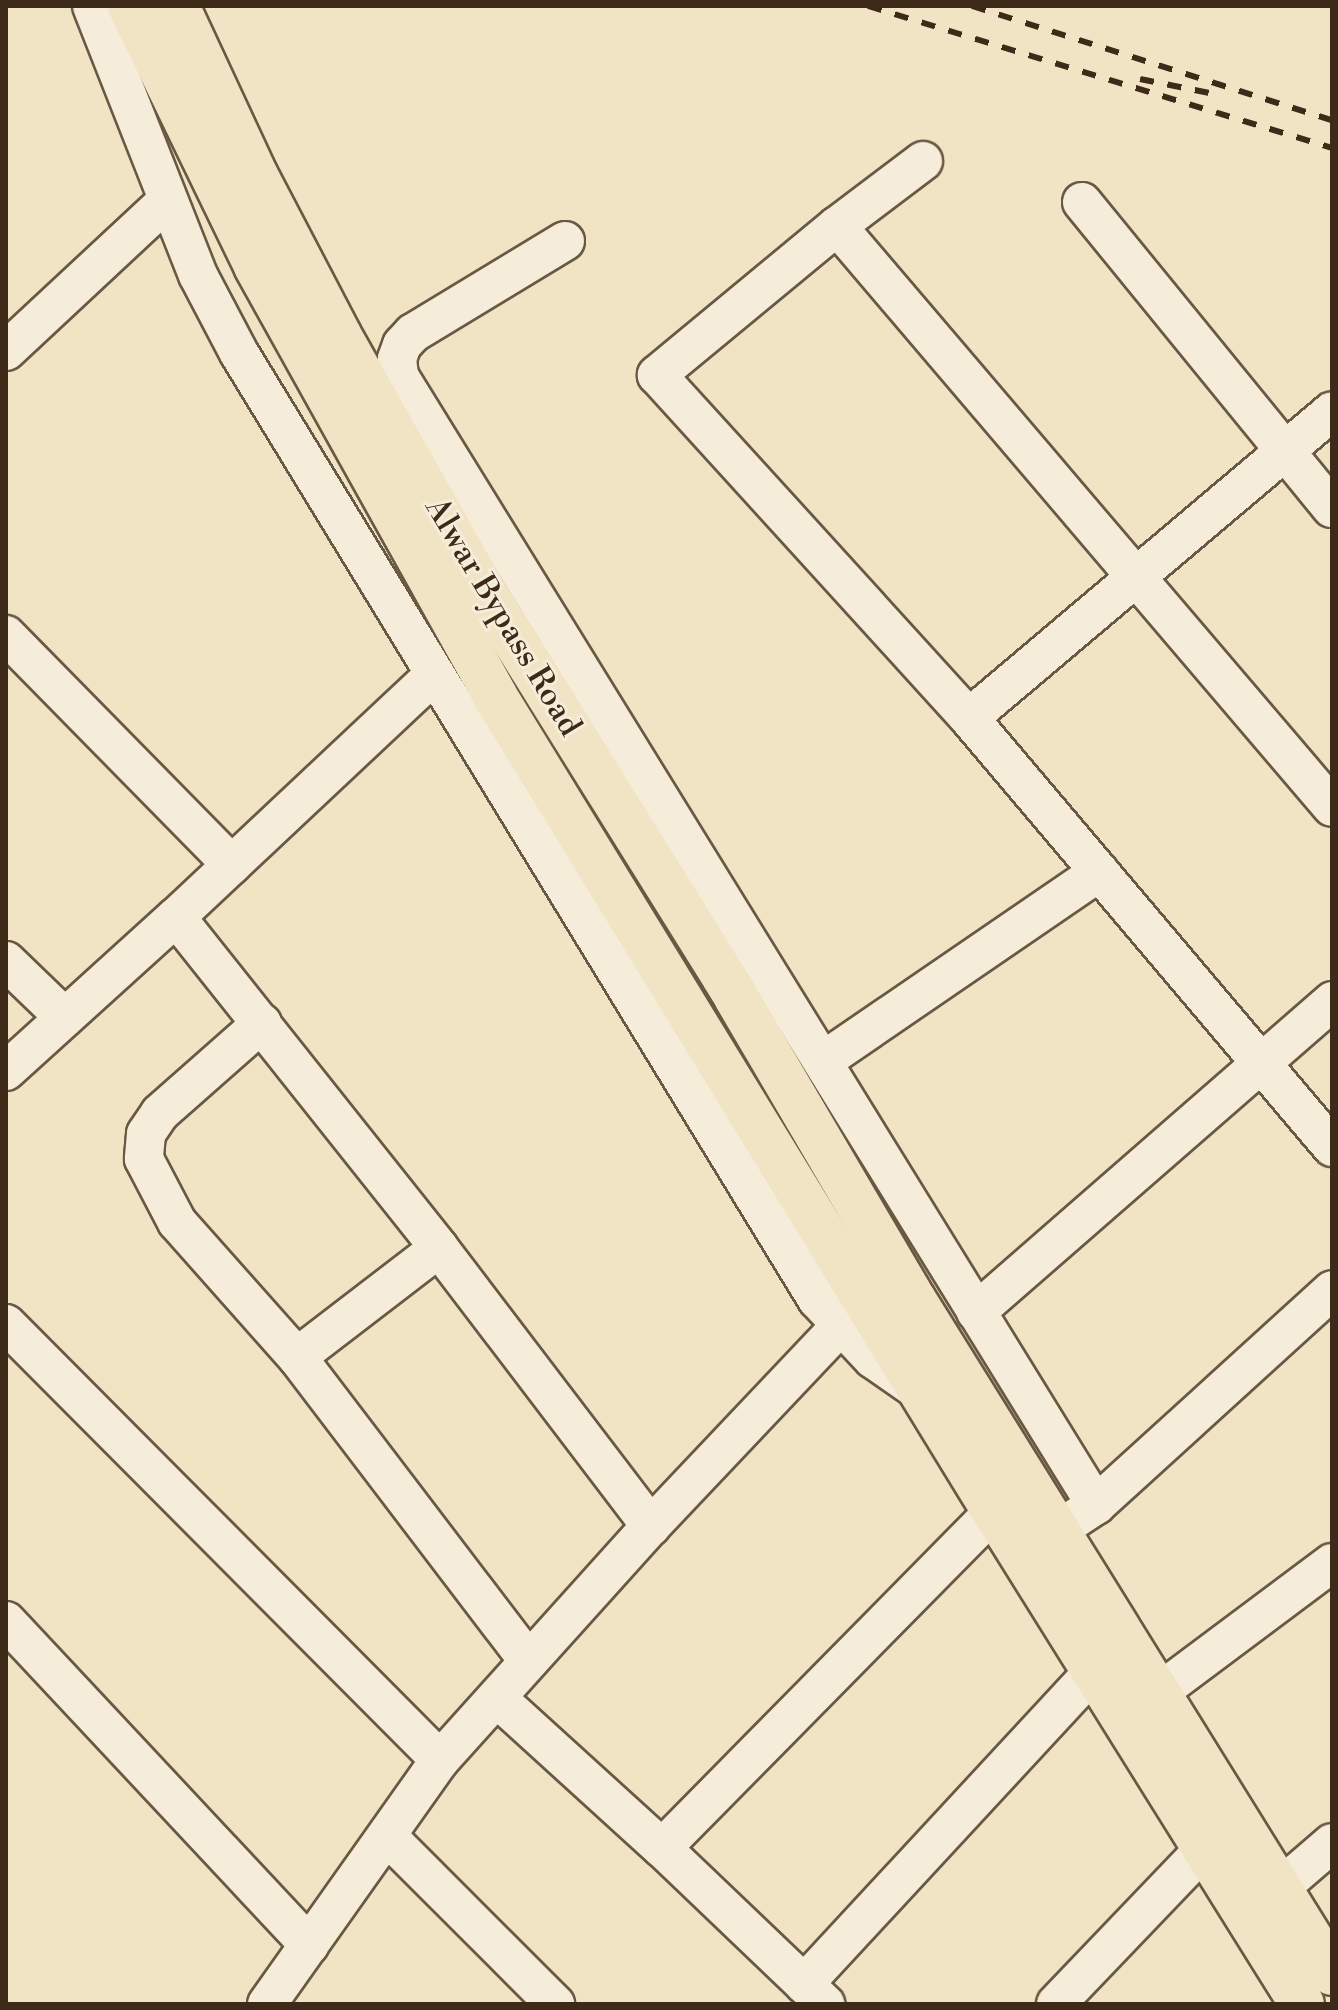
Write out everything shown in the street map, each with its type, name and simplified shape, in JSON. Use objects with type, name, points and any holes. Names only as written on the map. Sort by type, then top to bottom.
[{"type":"main road","points":[[130,6],[256,266],[495,696],[994,1511],[1109,1655],[1204,1849],[1302,2004]]},
{"type":"main road","name":"Alwar Bypass Road","points":[[177,6],[283,229],[472,571],[736,997],[861,1211],[1056,1530],[1109,1655]]},
{"type":"main road","points":[[1109,1655],[1158,1693],[1332,1973]]},
{"type":"street","points":[[92,6],[198,275],[239,353],[817,1299],[873,1359],[921,1392]]},
{"type":"street","points":[[923,161],[837,226],[657,375],[969,718],[1332,1147]]},
{"type":"street","points":[[6,351],[168,200]]},
{"type":"street","points":[[1082,202],[1332,508]]},
{"type":"street","points":[[837,226],[1332,807]]},
{"type":"street","points":[[565,241],[413,333],[402,345],[397,359],[399,376],[1096,1505]]},
{"type":"street","points":[[969,718],[1134,575],[1332,411]]},
{"type":"street","points":[[6,635],[232,865]]},
{"type":"street","points":[[6,1071],[176,917],[435,674]]},
{"type":"street","points":[[823,1061],[1099,872]]},
{"type":"street","points":[[176,917],[439,1248],[651,1526]]},
{"type":"street","points":[[6,961],[64,1017]]},
{"type":"street","points":[[976,1312],[1332,1001]]},
{"type":"street","points":[[262,1023],[160,1113],[146,1134],[144,1159],[177,1222],[297,1357],[528,1660]]},
{"type":"street","points":[[297,1357],[439,1248]]},
{"type":"street","points":[[1056,1530],[1096,1505],[1332,1290]]},
{"type":"street","points":[[6,1324],[440,1760]]},
{"type":"street","points":[[269,2003],[440,1760],[651,1526],[841,1325]]},
{"type":"street","points":[[662,1848],[994,1511]]},
{"type":"street","points":[[1158,1693],[1332,1563]]},
{"type":"street","points":[[6,1621],[309,1945]]},
{"type":"street","points":[[498,1699],[662,1848],[814,1994],[1109,1655]]},
{"type":"street","points":[[387,1836],[555,2004]]},
{"type":"street","points":[[1281,1887],[1332,1843]]},
{"type":"street","points":[[1056,2004],[1204,1849]]},
{"type":"railway","points":[[868,6],[1332,148]]},
{"type":"railway","points":[[972,6],[1332,120]]},
{"type":"railway","points":[[1140,79],[1219,95]]}]
